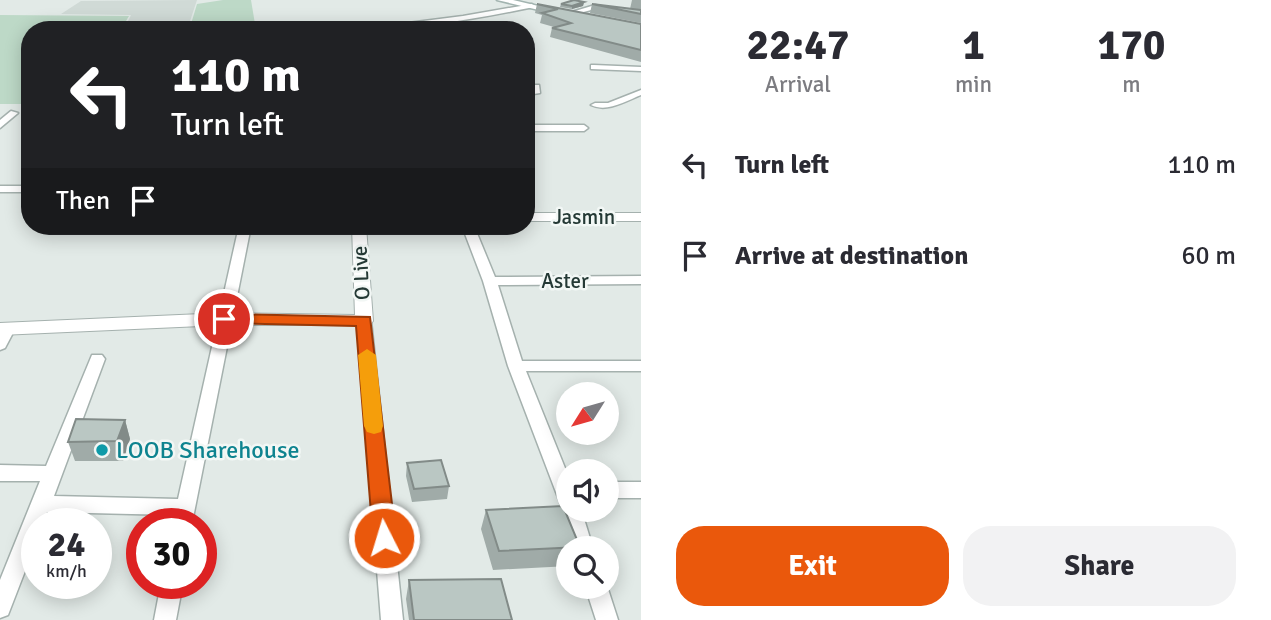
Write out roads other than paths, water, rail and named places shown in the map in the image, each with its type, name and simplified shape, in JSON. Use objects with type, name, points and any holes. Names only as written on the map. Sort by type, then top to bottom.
[{"type":"main road","points":[[501,0],[590,19]]},
{"type":"street","points":[[436,21],[532,6]]},
{"type":"street","points":[[568,14],[595,7],[641,16]]},
{"type":"street","points":[[594,67],[641,69]]},
{"type":"street","points":[[535,93],[536,87]]},
{"type":"street","points":[[595,105],[609,105],[641,92]]},
{"type":"street","points":[[0,125],[14,113]]},
{"type":"street","points":[[535,128],[584,128]]},
{"type":"street","points":[[0,189],[21,189]]},
{"type":"street","name":"Jasmin","points":[[535,217],[641,217]]},
{"type":"street","points":[[185,508],[243,235]]},
{"type":"street","name":"O Live","points":[[359,235],[364,321]]},
{"type":"street","points":[[472,235],[490,281],[516,366],[556,468]]},
{"type":"street","name":"Aster","points":[[490,281],[641,280]]},
{"type":"street","points":[[3,334],[224,319],[364,321],[392,620]]},
{"type":"street","points":[[0,607],[97,359]]},
{"type":"street","points":[[516,366],[641,366]]},
{"type":"street","points":[[0,473],[53,474]]},
{"type":"street","points":[[619,490],[641,490]]},
{"type":"street","points":[[41,504],[126,511]]},
{"type":"street","points":[[165,620],[169,599]]},
{"type":"street","points":[[600,599],[607,620]]},
{"type":"place","name":"LOOB Sharehouse","points":[[102,450]]}]
